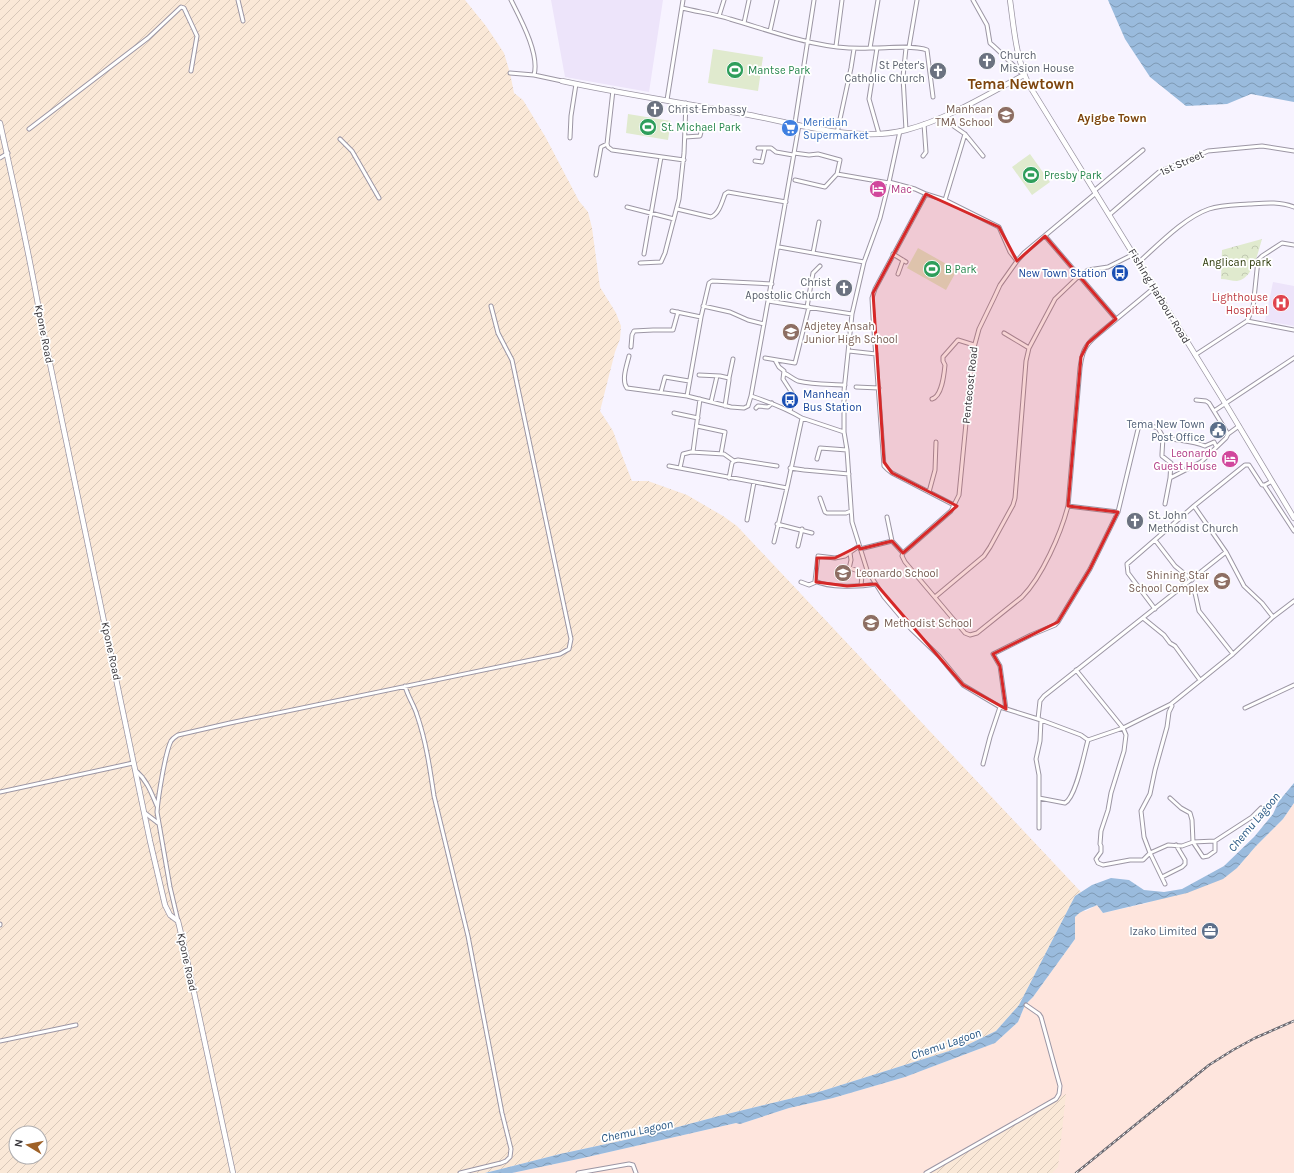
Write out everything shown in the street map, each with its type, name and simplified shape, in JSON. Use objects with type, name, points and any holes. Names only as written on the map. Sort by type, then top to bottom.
[{"type":"main road","name":"Fishing Harbour Road","points":[[1010,0],[1018,52],[1024,75],[1225,402],[1294,518]]},
{"type":"main road","points":[[562,81],[686,103],[837,133],[879,134],[906,130],[942,118],[1024,75]]},
{"type":"main road","name":"Kpone Road","points":[[0,123],[8,153],[13,184],[34,278],[40,316],[133,764],[165,905],[170,914],[178,921],[233,1173]]},
{"type":"street","points":[[238,0],[243,21]]},
{"type":"street","points":[[511,0],[530,39],[535,70],[534,75]]},
{"type":"street","points":[[667,100],[683,0]]},
{"type":"street","points":[[719,16],[724,0]]},
{"type":"street","points":[[744,23],[749,0]]},
{"type":"street","points":[[770,31],[777,0]]},
{"type":"street","points":[[629,356],[625,378],[625,386],[627,388],[687,396],[725,406],[744,408],[749,404],[752,396],[779,247],[794,154],[807,41],[814,0]]},
{"type":"street","points":[[836,46],[842,0]]},
{"type":"street","points":[[870,48],[878,0]]},
{"type":"street","points":[[906,130],[903,77],[907,47],[918,0]]},
{"type":"street","points":[[973,0],[988,25],[990,43],[1004,55],[1009,63],[1024,75]]},
{"type":"street","points":[[29,129],[148,38],[181,7],[184,8],[197,36],[191,71]]},
{"type":"street","points":[[682,8],[719,16],[807,41],[836,46],[854,49],[907,47],[927,50],[932,97]]},
{"type":"street","points":[[877,48],[869,99],[879,134]]},
{"type":"street","points":[[837,133],[854,49]]},
{"type":"street","points":[[510,73],[534,75],[562,81]]},
{"type":"street","points":[[570,138],[571,116],[576,84]]},
{"type":"street","points":[[613,90],[607,144],[608,147],[612,150],[684,160]]},
{"type":"street","points":[[640,263],[661,262],[666,253],[677,209],[684,160],[686,103]]},
{"type":"street","points":[[942,118],[965,134],[983,156]]},
{"type":"street","points":[[923,156],[926,152],[924,124]]},
{"type":"street","points":[[685,137],[700,136],[702,128]]},
{"type":"street","points":[[900,131],[880,218],[864,262],[852,314],[845,386],[844,432],[847,450],[852,522],[867,570],[884,597],[911,629],[939,656],[963,685],[1000,707],[1040,720],[1088,740],[1123,728],[1171,704],[1233,654],[1273,617],[1294,601]]},
{"type":"street","points":[[945,200],[965,134]]},
{"type":"street","points":[[340,139],[352,151],[378,198]]},
{"type":"street","points":[[596,175],[602,147],[607,144]]},
{"type":"street","name":"1st Street","points":[[1109,215],[1159,172],[1208,151],[1262,146],[1294,151]]},
{"type":"street","points":[[758,148],[773,149],[776,152],[794,154],[818,154],[840,160],[837,174],[826,187],[795,180]]},
{"type":"street","points":[[755,161],[762,162],[765,149]]},
{"type":"street","name":"Pentecost Road","points":[[902,553],[951,511],[959,495],[974,345],[979,329],[1000,285],[1024,253],[1143,150]]},
{"type":"street","points":[[0,158],[8,153]]},
{"type":"street","points":[[644,254],[661,156]]},
{"type":"street","points":[[837,174],[915,189],[945,200],[999,227],[1010,252],[1017,261]]},
{"type":"street","points":[[677,209],[710,217],[713,216],[721,204],[725,194],[728,192],[786,202]]},
{"type":"street","points":[[926,194],[873,293],[873,317],[884,466],[892,473],[954,505]]},
{"type":"street","points":[[1139,262],[1187,221],[1210,208],[1268,202],[1280,203],[1294,207]]},
{"type":"street","points":[[627,208],[674,219]]},
{"type":"street","points":[[813,253],[819,222]]},
{"type":"street","points":[[1045,236],[1116,319]]},
{"type":"street","points":[[1195,355],[1247,321],[1253,308],[1258,260],[1282,243],[1294,245]]},
{"type":"street","points":[[779,247],[864,262]]},
{"type":"street","points":[[893,254],[906,262]]},
{"type":"street","points":[[935,598],[984,556],[990,548],[1013,505],[1015,498],[1026,361],[1029,348],[1055,299],[1079,276],[1088,270],[1108,267],[1134,254]]},
{"type":"street","points":[[898,274],[903,260]]},
{"type":"street","points":[[765,358],[795,363],[808,307],[813,273],[820,266]]},
{"type":"street","points":[[687,396],[708,286],[712,281],[772,284]]},
{"type":"street","points":[[887,517],[892,541],[902,553],[905,562],[965,633],[970,635],[977,633],[1028,592],[1051,551],[1064,523],[1068,506],[1081,357],[1088,343],[1154,288]]},
{"type":"street","points":[[768,301],[852,314]]},
{"type":"street","points":[[178,921],[158,823],[157,807],[169,747],[174,737],[230,723],[560,654],[569,649],[571,642],[512,360],[498,333],[491,306]]},
{"type":"street","points":[[704,306],[735,313],[748,320],[764,324]]},
{"type":"street","points":[[672,311],[701,317]]},
{"type":"street","points":[[631,347],[632,335],[634,331],[673,330],[678,312]]},
{"type":"street","points":[[1247,321],[1294,330]]},
{"type":"street","points":[[1004,333],[1029,348]]},
{"type":"street","points":[[932,399],[936,398],[940,393],[945,365],[943,357],[958,340],[974,345]]},
{"type":"street","points":[[849,352],[876,354]]},
{"type":"street","points":[[1214,411],[1225,402],[1294,358]]},
{"type":"street","points":[[725,406],[729,380],[728,378],[733,359]]},
{"type":"street","points":[[775,360],[784,373],[798,380],[845,386]]},
{"type":"street","points":[[784,373],[784,381],[794,396],[790,411]]},
{"type":"street","points":[[699,375],[728,378]]},
{"type":"street","points":[[711,402],[717,376]]},
{"type":"street","points":[[661,392],[665,377],[689,381]]},
{"type":"street","points":[[856,387],[879,388]]},
{"type":"street","points":[[752,396],[772,403],[802,418],[844,432]]},
{"type":"street","points":[[693,452],[700,399]]},
{"type":"street","points":[[1196,400],[1207,402],[1228,434]]},
{"type":"street","points":[[756,408],[758,406],[768,407],[772,403]]},
{"type":"street","points":[[674,413],[698,418]]},
{"type":"street","points":[[774,542],[802,418]]},
{"type":"street","points":[[1006,709],[1000,666],[993,654],[1055,625],[1058,622],[1090,569],[1118,512],[1139,425],[1143,423],[1156,426],[1160,430],[1163,437],[1162,456],[1171,464],[1165,504]]},
{"type":"street","points":[[697,426],[725,432],[721,454]]},
{"type":"street","points":[[1170,478],[1201,462],[1226,438],[1228,434],[1239,426]]},
{"type":"street","points":[[1163,437],[1175,441],[1198,443],[1205,446],[1214,442],[1216,446]]},
{"type":"street","points":[[929,492],[935,470],[936,442]]},
{"type":"street","points":[[817,460],[820,448],[847,450]]},
{"type":"street","points":[[680,468],[683,454],[693,452],[724,454],[734,460],[777,466]]},
{"type":"street","points":[[729,478],[734,460]]},
{"type":"street","points":[[1155,609],[1128,573],[1128,562],[1245,465],[1249,465],[1264,485],[1294,531]]},
{"type":"street","points":[[669,466],[787,488]]},
{"type":"street","points":[[790,468],[849,474]]},
{"type":"street","points":[[1264,485],[1272,481]]},
{"type":"street","points":[[747,520],[754,482]]},
{"type":"street","points":[[820,498],[827,514],[846,513],[851,511]]},
{"type":"street","points":[[1068,506],[1118,512]]},
{"type":"street","points":[[1194,506],[1226,552],[1244,586],[1262,603],[1273,617]]},
{"type":"street","points":[[778,524],[802,529],[812,533]]},
{"type":"street","points":[[798,546],[802,529]]},
{"type":"street","points":[[1155,540],[1175,566],[1192,580]]},
{"type":"street","points":[[816,582],[815,579],[818,556],[835,558],[845,556],[859,548],[892,541]]},
{"type":"street","points":[[1038,828],[1039,775],[1036,760],[1040,741],[1040,701],[1076,670],[1226,552]]},
{"type":"street","points":[[847,578],[850,568],[850,553]]},
{"type":"street","points":[[850,568],[858,571],[862,575],[861,586]]},
{"type":"street","points":[[801,582],[809,586],[816,582],[835,585],[861,586],[876,584]]},
{"type":"street","points":[[1184,586],[1195,593],[1197,607],[1201,614],[1233,654]]},
{"type":"street","points":[[1143,618],[1175,646],[1200,680]]},
{"type":"street","points":[[1076,670],[1123,728],[1126,735],[1124,751],[1101,831],[1101,852],[1096,859],[1098,863],[1104,865],[1130,860],[1143,860],[1150,853],[1168,845],[1182,846],[1193,842],[1215,840],[1252,817],[1261,808]]},
{"type":"street","points":[[1245,708],[1294,685]]},
{"type":"street","points":[[405,686],[421,727],[431,773],[434,796],[469,942],[502,1113],[511,1150],[510,1157],[502,1164],[460,1173]]},
{"type":"street","points":[[1165,884],[1144,837],[1141,811],[1150,794],[1167,727],[1169,712],[1172,706],[1171,704]]},
{"type":"street","points":[[983,764],[1000,707]]},
{"type":"street","points":[[1039,798],[1063,803],[1068,801],[1076,787],[1088,740]]},
{"type":"street","points":[[0,792],[133,764]]},
{"type":"street","points":[[135,770],[145,779],[157,807]]},
{"type":"street","points":[[1170,798],[1181,808],[1190,813],[1192,820],[1193,842],[1203,857],[1215,851],[1215,840]]},
{"type":"street","points":[[144,812],[158,823]]},
{"type":"street","points":[[1162,877],[1177,870],[1185,864],[1185,860],[1176,845]]},
{"type":"street","points":[[926,1173],[1056,1099],[1059,1094],[1060,1086],[1041,1017],[1026,1004]]},
{"type":"street","points":[[0,1041],[76,1025]]},
{"type":"street","points":[[578,1173],[629,1164],[633,1165],[636,1173]]},
{"type":"highlighted area","points":[[926,194],[999,227],[1017,261],[1045,236],[1116,319],[1088,343],[1081,357],[1068,506],[1118,512],[1090,569],[1058,622],[993,654],[1000,666],[1006,709],[963,685],[876,584],[847,586],[816,582],[817,558],[835,558],[859,546],[860,549],[892,541],[903,553],[957,506],[892,473],[884,462],[873,293]]},
{"type":"shaded area","points":[[0,0],[465,0],[486,26],[504,53],[514,93],[523,100],[546,138],[579,201],[588,212],[592,228],[600,287],[616,313],[621,326],[620,339],[615,352],[600,411],[613,431],[632,481],[648,481],[687,495],[737,526],[1081,892],[1075,896],[1019,1005],[996,1031],[965,1046],[822,1091],[648,1135],[560,1154],[485,1173],[0,1173]]},
{"type":"shaded area","points":[[551,0],[663,0],[649,92],[565,77]]},
{"type":"shaded area","name":"Lighthouse Hospital","points":[[1273,282],[1294,286],[1294,326],[1265,321]]},
{"type":"shaded area","points":[[1294,803],[1294,1173],[512,1173],[736,1123],[740,1124],[789,1108],[833,1098],[905,1077],[995,1043],[1018,1022],[1025,1005],[1033,997],[1075,939],[1075,917],[1080,911],[1086,911],[1097,905],[1103,913],[1147,903],[1237,868],[1256,846],[1283,819]]},
{"type":"shaded area","points":[[1066,1094],[1058,1167],[1052,1173],[929,1173]]},
{"type":"green space","name":"Mantse Park","points":[[713,49],[763,57],[758,91],[708,83]]},
{"type":"green space","name":"St. Michael Park","points":[[628,114],[671,121],[668,140],[626,133]]},
{"type":"green space","name":"Presby Park","points":[[1030,154],[1050,182],[1032,195],[1012,167]]},
{"type":"green space","name":"Anglican park","points":[[1262,239],[1254,264],[1243,279],[1237,281],[1221,279],[1222,250]]},
{"type":"green space","name":"B Park","points":[[918,248],[957,270],[946,290],[907,268]]},
{"type":"water","points":[[1108,0],[1294,0],[1294,102],[1251,94],[1227,104],[1186,106],[1150,77],[1125,39]]},
{"type":"water","points":[[1294,783],[1294,803],[1283,819],[1256,846],[1237,868],[1223,879],[1187,893],[1103,913],[1097,905],[1082,911],[1077,915],[1075,917],[1075,939],[1033,997],[1025,1005],[1018,1022],[995,1043],[905,1077],[833,1098],[789,1108],[740,1124],[736,1123],[512,1173],[485,1173],[560,1154],[648,1135],[822,1091],[965,1046],[996,1031],[1019,1005],[1075,896],[1092,885],[1111,878],[1129,880],[1144,890],[1164,892],[1182,889],[1224,866],[1254,837],[1273,814],[1279,801]]},
{"type":"railway","points":[[1076,1173],[1209,1065],[1255,1038],[1294,1021]]},
{"type":"place","name":"Church Mission House","points":[[987,61]]},
{"type":"place","name":"Mantse Park","points":[[735,70]]},
{"type":"place","name":"St Peter's Catholic Church","points":[[938,71]]},
{"type":"place","name":"Christ Embassy","points":[[655,109]]},
{"type":"place","name":"Manhean TMA School","points":[[1006,115]]},
{"type":"place","name":"St. Michael Park","points":[[648,127]]},
{"type":"place","name":"Meridian Supermarket","points":[[790,128]]},
{"type":"place","name":"Presby Park","points":[[1031,175]]},
{"type":"place","name":"Mac","points":[[878,189]]},
{"type":"place","name":"B Park","points":[[932,269]]},
{"type":"place","name":"New Town Station","points":[[1120,273]]},
{"type":"place","name":"Christ Apostolic Church","points":[[844,288]]},
{"type":"place","name":"Lighthouse Hospital","points":[[1281,303]]},
{"type":"place","name":"Adjetey Ansah Junior High School","points":[[791,332]]},
{"type":"place","name":"Manhean Bus Station","points":[[790,400]]},
{"type":"place","name":"Tema New Town Post Office","points":[[1218,430]]},
{"type":"place","name":"Leonardo Guest House","points":[[1230,459]]},
{"type":"place","name":"St. John Methodist Church","points":[[1135,521]]},
{"type":"place","name":"Leonardo School","points":[[843,573]]},
{"type":"place","name":"Shining Star School Complex","points":[[1222,581]]},
{"type":"place","name":"Methodist School","points":[[871,623]]},
{"type":"place","name":"Izako Limited","points":[[1210,931]]},
{"type":"district","name":"Tema Newtown","points":[[1021,84]]},
{"type":"district","name":"Ayigbe Town","points":[[1112,118]]},
{"type":"water label","name":"Chemu Lagoon","points":[[1254,822]]},
{"type":"water label","name":"Chemu Lagoon","points":[[946,1044]]},
{"type":"water label","name":"Chemu Lagoon","points":[[637,1131]]}]
